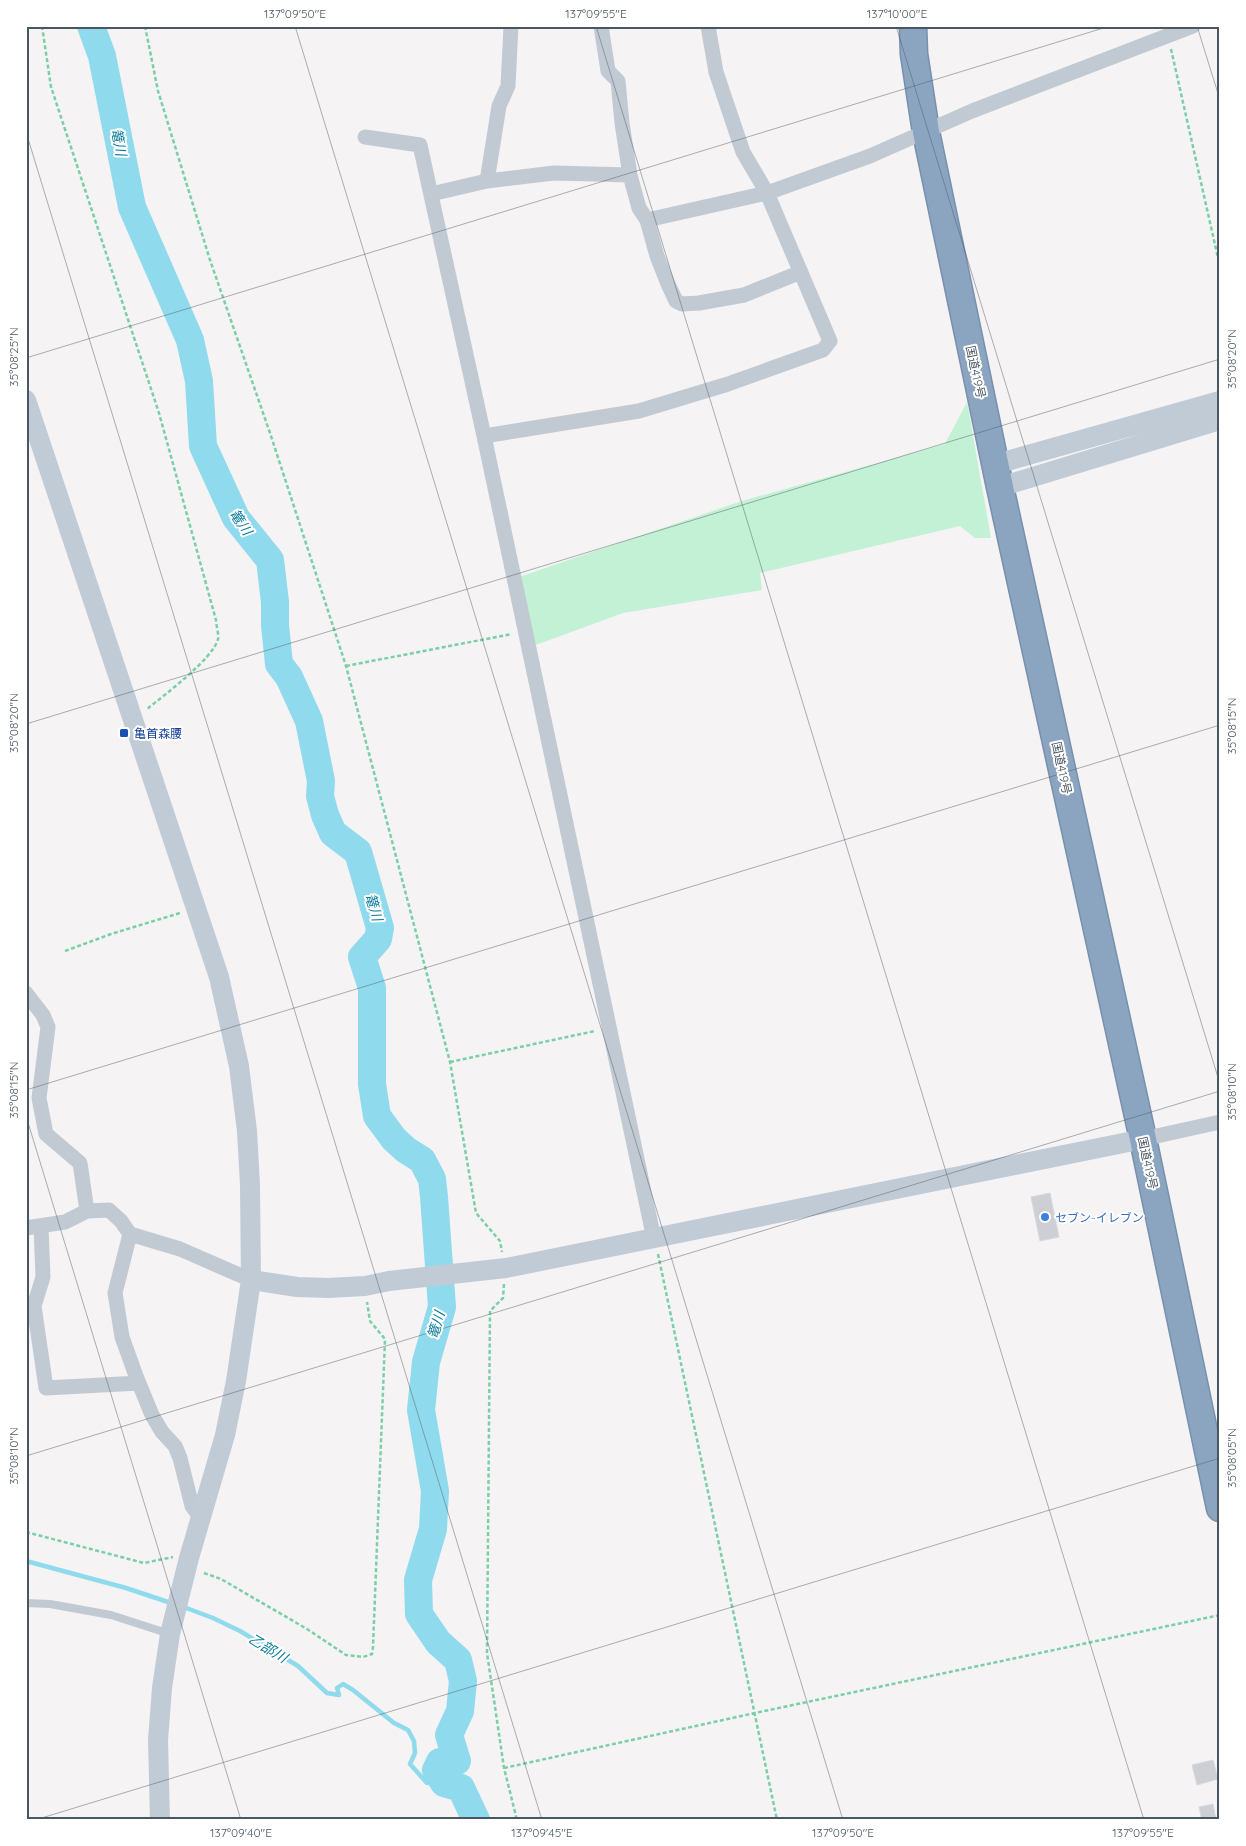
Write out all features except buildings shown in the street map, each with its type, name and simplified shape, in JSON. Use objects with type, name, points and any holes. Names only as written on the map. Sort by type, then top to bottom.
[{"type":"highway","name":"国道419号","points":[[914,26],[914,54],[926,132],[998,475],[1143,1139],[1220,1508]]},
{"type":"street","points":[[487,181],[499,106],[508,86],[511,26]]},
{"type":"street","points":[[601,26],[608,71],[618,81],[630,175],[639,208],[647,220],[657,256],[676,301],[682,304],[700,303],[744,295],[801,272]]},
{"type":"street","points":[[484,436],[640,411],[728,384],[823,350],[830,341],[767,193],[743,152],[716,72],[708,26]]},
{"type":"street","points":[[647,220],[767,193],[870,156],[981,108],[1193,26]]},
{"type":"street","points":[[365,136],[420,145],[484,436],[654,1239]]},
{"type":"street","points":[[431,194],[487,181],[554,172],[630,175]]},
{"type":"street","points":[[998,475],[1220,401]]},
{"type":"street","points":[[28,409],[134,719],[219,977],[239,1066],[250,1186],[251,1280],[236,1381],[225,1435],[170,1634],[162,1688],[158,1740],[160,1820]]},
{"type":"street","points":[[998,475],[1220,420]]},
{"type":"street","points":[[26,993],[43,1015],[48,1027],[40,1098],[46,1134],[80,1163],[87,1211]]},
{"type":"street","points":[[138,1383],[46,1388],[34,1306],[43,1277],[33,1228],[65,1222],[87,1211],[109,1210],[121,1221],[130,1234],[180,1249],[251,1280],[304,1287],[365,1286],[389,1281],[506,1268],[1220,1122]]},
{"type":"street","points":[[130,1234],[115,1293],[122,1337],[138,1383],[152,1415],[162,1432],[175,1446],[180,1458],[192,1506],[201,1518]]},
{"type":"lane","points":[[26,1603],[50,1604],[111,1615],[170,1634]]},
{"type":"path","points":[[42,26],[51,87],[159,414],[216,620],[218,639],[206,657],[176,686],[134,719]]},
{"type":"path","points":[[145,26],[158,91],[210,260],[270,433],[346,666],[450,1062],[476,1213],[500,1241],[506,1268],[503,1298],[490,1311],[487,1653],[504,1768],[518,1820]]},
{"type":"path","points":[[1168,36],[1220,267]]},
{"type":"path","points":[[346,666],[525,631]]},
{"type":"path","points":[[66,951],[111,934],[196,909]]},
{"type":"path","points":[[450,1062],[610,1028]]},
{"type":"path","points":[[654,1239],[778,1820]]},
{"type":"path","points":[[26,1532],[144,1563],[169,1557],[221,1579],[307,1629],[346,1655],[363,1657],[372,1654],[385,1339],[370,1321],[365,1286]]},
{"type":"path","points":[[504,1768],[755,1712],[1220,1615]]},
{"type":"green space","points":[[967,402],[991,538],[975,538],[960,526],[760,573],[762,590],[623,613],[533,646],[519,577],[742,501],[945,444]]},
{"type":"waterway","name":"篭川","points":[[91,26],[102,56],[132,207],[190,340],[199,381],[203,446],[236,518],[270,560],[279,664],[289,677],[309,721],[321,781],[320,796],[325,815],[333,833],[358,852],[380,928],[378,939],[362,957],[372,988],[372,1084],[377,1116],[394,1139],[406,1150],[422,1160],[432,1179],[442,1307],[426,1362],[421,1410],[435,1491],[433,1529],[418,1580],[419,1614],[438,1642],[458,1660],[463,1681],[460,1711],[449,1735],[457,1761],[440,1762],[436,1770],[444,1783],[461,1788],[476,1820]]},
{"type":"waterway","name":"乙部川","points":[[26,1561],[126,1588],[171,1603]]},
{"type":"waterway","name":"乙部川","points":[[181,1606],[240,1631],[298,1666],[327,1693],[339,1695],[337,1688],[343,1684],[353,1690],[394,1723],[408,1730],[414,1741],[415,1753],[410,1764],[427,1783],[444,1783]]},
{"type":"place","name":"亀首森腰","points":[[124,733]]},
{"type":"place","name":"セブン-イレブン","points":[[1045,1217]]}]
